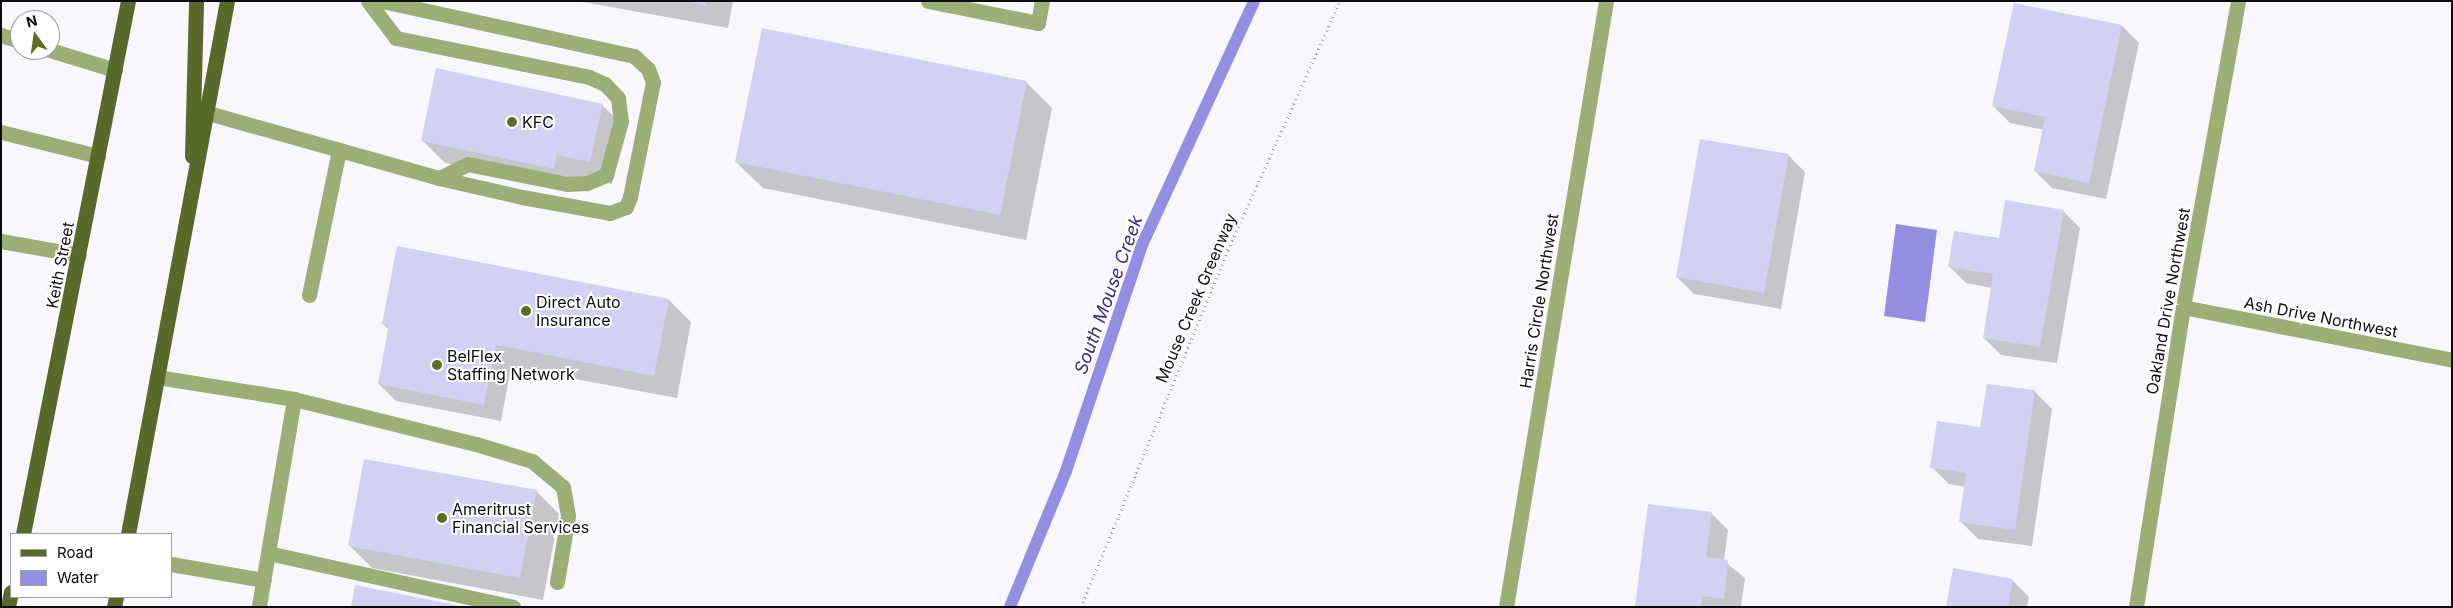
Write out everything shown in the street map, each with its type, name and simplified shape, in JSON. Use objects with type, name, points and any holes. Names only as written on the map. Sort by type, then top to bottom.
[{"type":"main road","name":"Keith Street","points":[[23,533],[128,1]]},
{"type":"main road","points":[[190,200],[196,1]]},
{"type":"main road","points":[[128,533],[208,113],[227,1]]},
{"type":"street","points":[[368,1],[396,38],[589,77],[605,84],[618,98],[621,121],[606,175],[587,183],[567,184],[468,164],[439,178]]},
{"type":"street","points":[[208,113],[439,178],[610,213],[626,207],[630,197],[653,82],[648,70],[634,56],[382,1]]},
{"type":"street","points":[[928,1],[1038,23],[1042,1]]},
{"type":"street","name":"Harris Circle Northwest","points":[[1506,607],[1606,1]]},
{"type":"street","name":"Oakland Drive Northwest","points":[[2136,607],[2183,307],[2238,1]]},
{"type":"street","points":[[60,53],[115,70]]},
{"type":"street","points":[[1,132],[98,156]]},
{"type":"street","points":[[309,295],[338,150]]},
{"type":"street","points":[[1,241],[79,255]]},
{"type":"street","name":"Ash Drive Northwest","points":[[2183,307],[2452,360]]},
{"type":"street","points":[[157,377],[294,399],[476,444],[532,461],[563,486],[568,516],[557,582]]},
{"type":"street","points":[[260,607],[294,399]]},
{"type":"street","points":[[268,553],[513,607]]},
{"type":"street","points":[[172,564],[264,580]]},
{"type":"path","name":"Mouse Creek Greenway","points":[[1081,607],[1228,250],[1340,1]]},
{"type":"water","points":[[1896,224],[1937,230],[1925,322],[1884,316]]},
{"type":"building","points":[[684,1],[707,1],[706,6]]},
{"type":"building","points":[[2014,3],[2122,25],[2089,183],[2034,171],[2045,117],[1992,106]]},
{"type":"building","points":[[762,28],[1027,81],[1000,215],[735,162]]},
{"type":"building","name":"KFC","points":[[436,68],[603,104],[590,162],[557,155],[554,169],[421,141]]},
{"type":"building","points":[[1700,139],[1789,154],[1764,293],[1676,277]]},
{"type":"building","points":[[2005,200],[2064,210],[2040,347],[1983,338],[1993,274],[1948,267],[1954,231],[1999,238]]},
{"type":"building","name":"Direct Auto Insurance","points":[[397,246],[669,299],[654,376],[496,345],[484,405],[378,384],[389,324],[382,324]]},
{"type":"building","points":[[1987,384],[2035,390],[2015,530],[1959,522],[1966,473],[1930,468],[1937,421],[1980,427]]},
{"type":"building","name":"Ameritrust Financial Services","points":[[364,459],[537,490],[520,578],[348,546]]},
{"type":"building","points":[[1648,504],[1712,512],[1706,557],[1728,560],[1724,599],[1702,596],[1701,607],[1635,607]]},
{"type":"building","points":[[1953,568],[2013,579],[2008,607],[1946,607]]},
{"type":"building","points":[[355,585],[461,606],[461,607],[351,607]]},
{"type":"waterway","name":"South Mouse Creek","points":[[1010,607],[1066,471],[1142,245],[1254,1]]},
{"type":"place","name":"KFC","points":[[512,122]]},
{"type":"place","name":"Direct Auto Insurance","points":[[526,311]]},
{"type":"place","name":"BelFlex Staffing Network","points":[[437,365]]},
{"type":"place","name":"Ameritrust Financial Services","points":[[442,518]]}]
